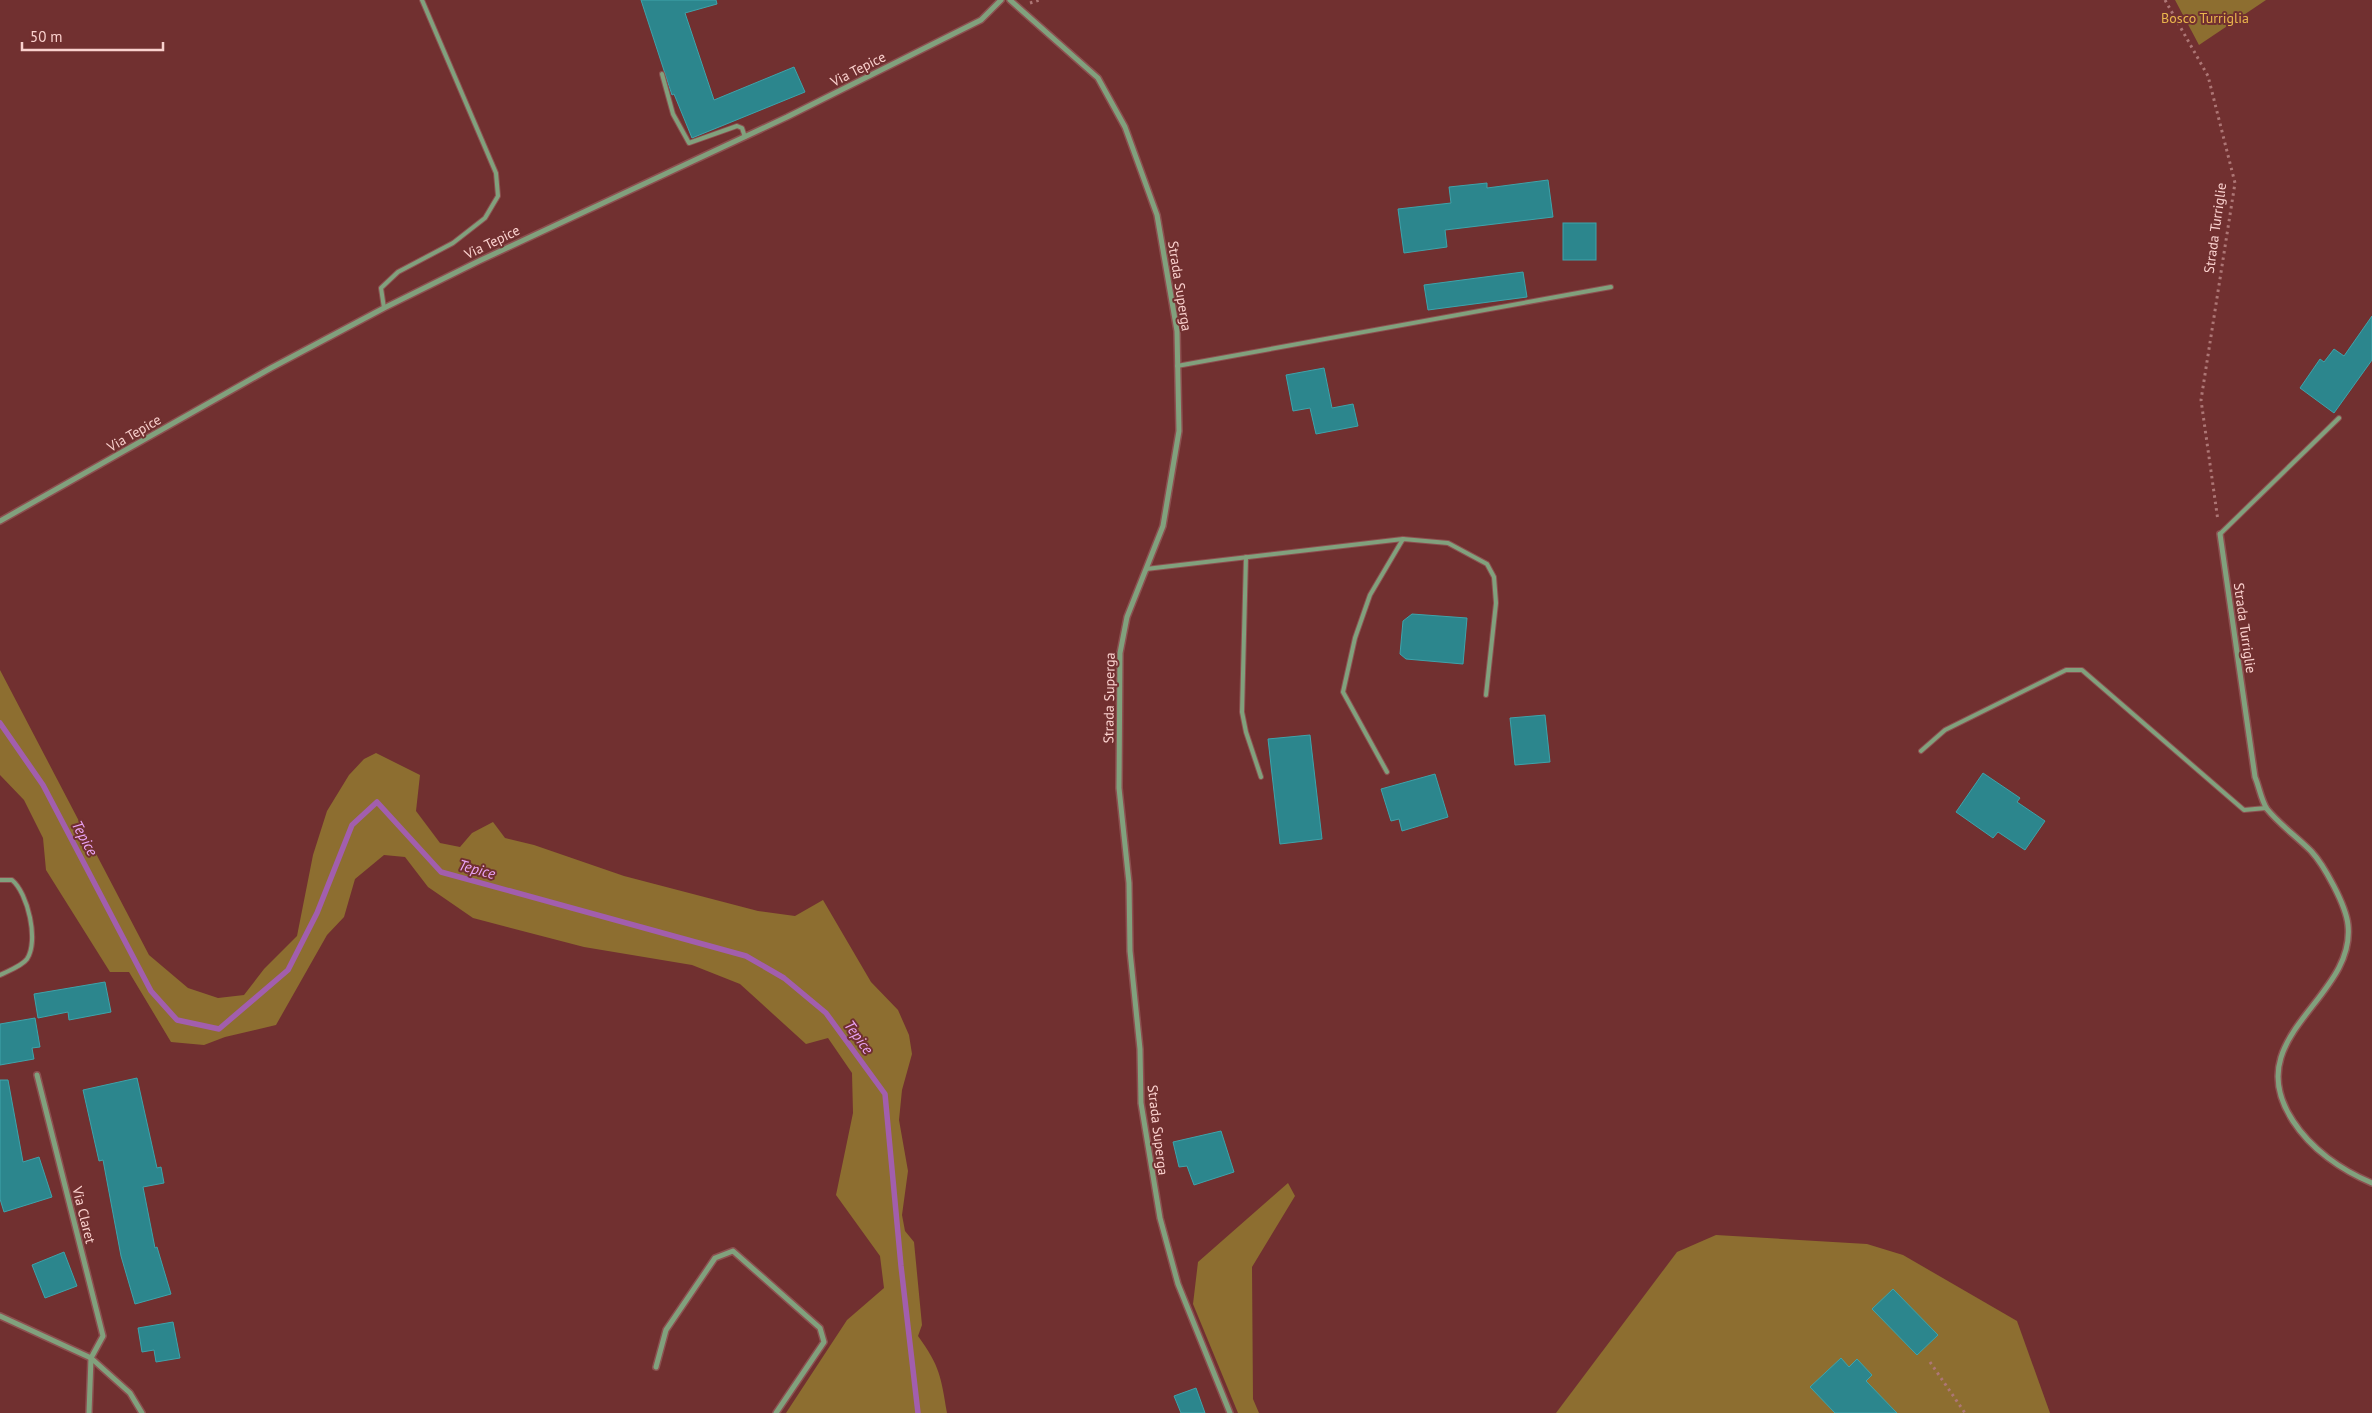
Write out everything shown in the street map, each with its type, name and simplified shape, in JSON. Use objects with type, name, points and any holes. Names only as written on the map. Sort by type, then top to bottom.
[{"type":"street","name":"Via Tepice","points":[[0,521],[271,368],[384,308],[521,241],[745,137],[982,20],[1001,0]]},
{"type":"street","name":"Strada Superga","points":[[1010,0],[1098,78],[1125,127],[1156,215],[1177,331],[1179,432],[1163,526],[1127,617],[1120,653],[1119,778],[1129,883],[1130,951],[1140,1049],[1141,1103],[1160,1218],[1173,1265],[1230,1413]]},
{"type":"street","name":"Strada Turriglie","points":[[2220,534],[2255,777],[2266,808],[2312,853],[2338,895],[2348,923],[2348,948],[2331,980],[2292,1032],[2279,1059],[2278,1082],[2285,1109],[2301,1134],[2323,1154],[2358,1177],[2372,1183]]},
{"type":"street","name":"Via Claret","points":[[37,1075],[103,1336],[91,1358]]},
{"type":"street","points":[[656,1367],[666,1330],[715,1258],[733,1251],[820,1328],[824,1342],[776,1413]]},
{"type":"street","points":[[0,1316],[91,1358],[130,1392],[142,1413]]},
{"type":"street","points":[[89,1413],[91,1358]]},
{"type":"lane","points":[[384,308],[381,288],[398,272],[453,243],[485,218],[498,196],[496,173],[422,0]]},
{"type":"lane","points":[[662,74],[673,114],[688,143],[736,126],[742,128],[745,137]]},
{"type":"lane","points":[[1178,366],[1612,287]]},
{"type":"lane","points":[[2220,534],[2339,418]]},
{"type":"lane","points":[[1146,569],[1404,540],[1448,543],[1487,564],[1494,577],[1496,603],[1486,695]]},
{"type":"lane","points":[[1387,772],[1343,692],[1355,638],[1370,595],[1404,540]]},
{"type":"lane","points":[[1246,557],[1242,712],[1246,732],[1261,777]]},
{"type":"lane","points":[[1921,751],[1945,730],[2066,670],[2082,670],[2244,810],[2266,808]]},
{"type":"lane","points":[[0,880],[12,880],[19,886],[32,931],[33,947],[26,961],[0,975]]},
{"type":"path","name":"Strada Turriglie","points":[[2164,0],[2208,76],[2235,183],[2201,400],[2220,534]]},
{"type":"path","points":[[1930,1362],[1965,1413]]},
{"type":"green space","name":"Bosco Turriglia","points":[[2175,0],[2266,0],[2199,45]]},
{"type":"green space","points":[[0,670],[149,955],[188,988],[218,998],[244,995],[264,969],[297,936],[313,855],[327,811],[349,775],[364,759],[376,753],[420,775],[416,811],[440,843],[460,847],[472,833],[493,822],[505,838],[534,845],[624,876],[758,911],[795,916],[823,900],[871,982],[898,1010],[909,1035],[912,1054],[902,1090],[899,1120],[908,1171],[902,1215],[905,1231],[914,1242],[922,1325],[918,1336],[935,1364],[943,1390],[947,1413],[786,1413],[847,1320],[884,1288],[880,1256],[836,1195],[853,1113],[852,1073],[828,1038],[806,1044],[740,984],[692,965],[584,947],[473,918],[428,887],[405,857],[384,855],[355,879],[344,917],[327,935],[276,1025],[225,1037],[204,1045],[171,1042],[129,972],[110,972],[46,870],[43,838],[24,800],[0,775]]},
{"type":"green space","points":[[1288,1183],[1295,1196],[1252,1267],[1253,1399],[1259,1413],[1238,1413],[1193,1304],[1198,1262]]},
{"type":"green space","points":[[1716,1235],[1867,1244],[1903,1255],[2017,1321],[2050,1413],[1556,1413],[1677,1252]]},
{"type":"building","points":[[641,0],[716,0],[717,4],[685,13],[714,100],[794,67],[805,92],[692,138],[674,94],[672,95]]},
{"type":"building","points":[[1548,180],[1553,217],[1445,230],[1447,247],[1404,253],[1398,209],[1451,203],[1449,187],[1487,183],[1487,188]]},
{"type":"building","points":[[1563,223],[1596,223],[1596,260],[1563,260]]},
{"type":"building","points":[[1523,272],[1527,297],[1428,310],[1424,285]]},
{"type":"building","points":[[2372,316],[2372,360],[2334,413],[2300,388],[2320,359],[2324,362],[2334,349],[2344,356]]},
{"type":"building","points":[[1324,368],[1332,408],[1353,404],[1358,426],[1316,434],[1310,408],[1293,411],[1286,375]]},
{"type":"building","points":[[1412,614],[1467,618],[1463,664],[1406,659],[1400,654],[1403,621]]},
{"type":"building","points":[[1545,715],[1550,762],[1515,765],[1510,718]]},
{"type":"building","points":[[1310,735],[1322,839],[1280,844],[1268,739]]},
{"type":"building","points":[[1983,773],[2020,798],[2017,802],[2045,821],[2025,850],[1998,832],[1993,838],[1956,812]]},
{"type":"building","points":[[1435,774],[1448,817],[1402,831],[1399,819],[1391,821],[1381,789]]},
{"type":"building","points":[[105,982],[111,1012],[69,1020],[68,1012],[38,1018],[34,994]]},
{"type":"building","points":[[35,1018],[40,1047],[32,1048],[34,1059],[0,1065],[0,1024]]},
{"type":"building","points":[[137,1078],[157,1168],[161,1167],[164,1183],[143,1187],[155,1248],[157,1247],[171,1294],[135,1304],[121,1256],[103,1160],[99,1161],[83,1090]]},
{"type":"building","points":[[0,1080],[8,1080],[23,1162],[39,1157],[52,1197],[4,1212],[0,1199]]},
{"type":"building","points":[[1221,1131],[1234,1172],[1194,1185],[1187,1166],[1179,1167],[1173,1142]]},
{"type":"building","points":[[64,1252],[77,1286],[45,1298],[32,1265]]},
{"type":"building","points":[[1893,1289],[1938,1335],[1917,1355],[1872,1309]]},
{"type":"building","points":[[173,1322],[180,1358],[156,1362],[154,1350],[142,1352],[138,1328]]},
{"type":"building","points":[[1841,1358],[1849,1367],[1857,1359],[1872,1375],[1866,1381],[1897,1413],[1835,1413],[1810,1387]]},
{"type":"building","points":[[1196,1388],[1205,1413],[1181,1413],[1174,1396]]},
{"type":"waterway","name":"Tepice","points":[[0,723],[43,785],[151,991],[177,1020],[219,1029],[288,970],[317,913],[352,825],[377,802],[441,872],[746,956],[784,978],[826,1013],[885,1094],[901,1266],[918,1413]]}]
